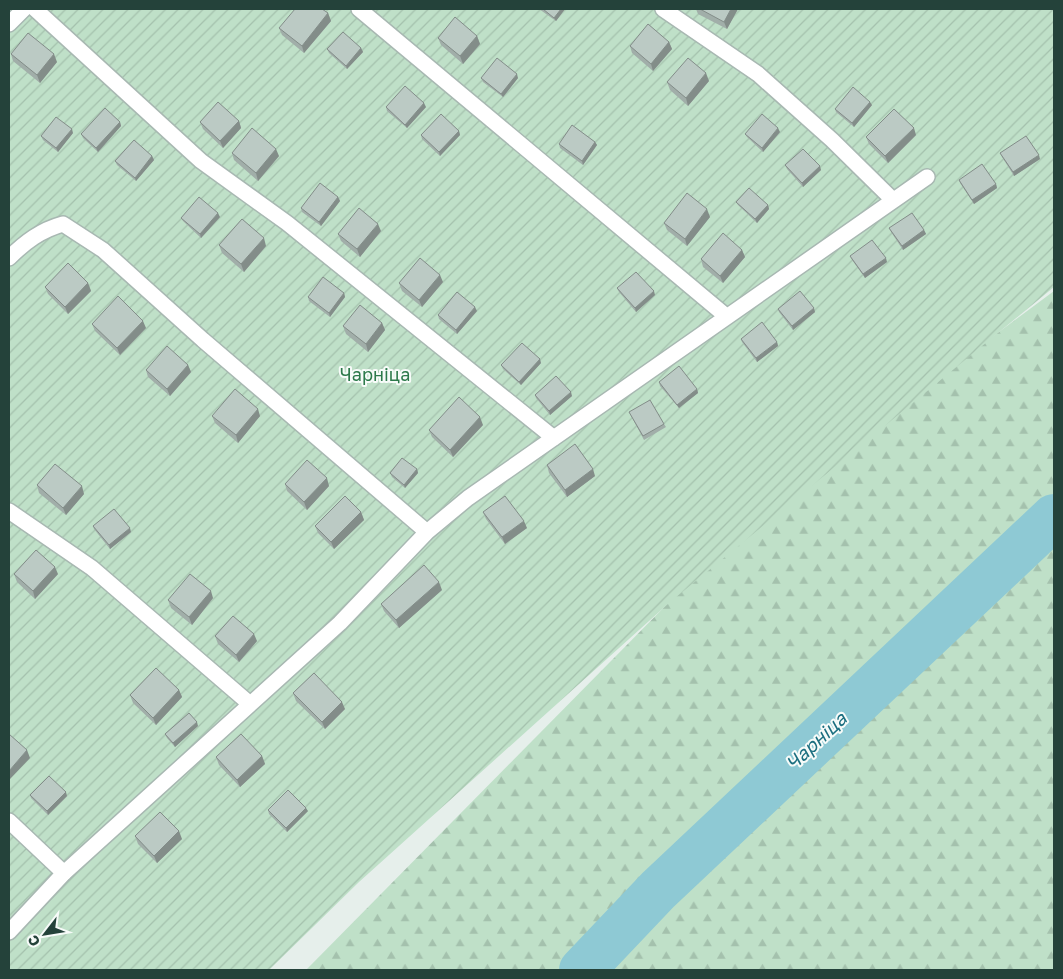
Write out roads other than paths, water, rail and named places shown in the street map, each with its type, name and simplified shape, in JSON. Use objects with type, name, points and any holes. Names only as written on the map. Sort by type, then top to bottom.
[{"type":"street","points":[[9,24],[24,9]]},
{"type":"street","points":[[35,9],[201,161],[287,223],[554,438]]},
{"type":"street","points":[[359,9],[726,316]]},
{"type":"street","points":[[663,9],[758,74],[832,140],[893,200]]},
{"type":"street","points":[[9,932],[64,873],[340,623],[427,532],[468,498],[927,177]]},
{"type":"street","points":[[9,258],[25,242],[51,227],[63,224],[95,245],[427,532]]},
{"type":"street","points":[[9,511],[92,568],[250,704]]},
{"type":"street","points":[[9,821],[64,873]]},
{"type":"waterway","name":"Чарніца","points":[[582,970],[658,890],[1054,517]]}]
